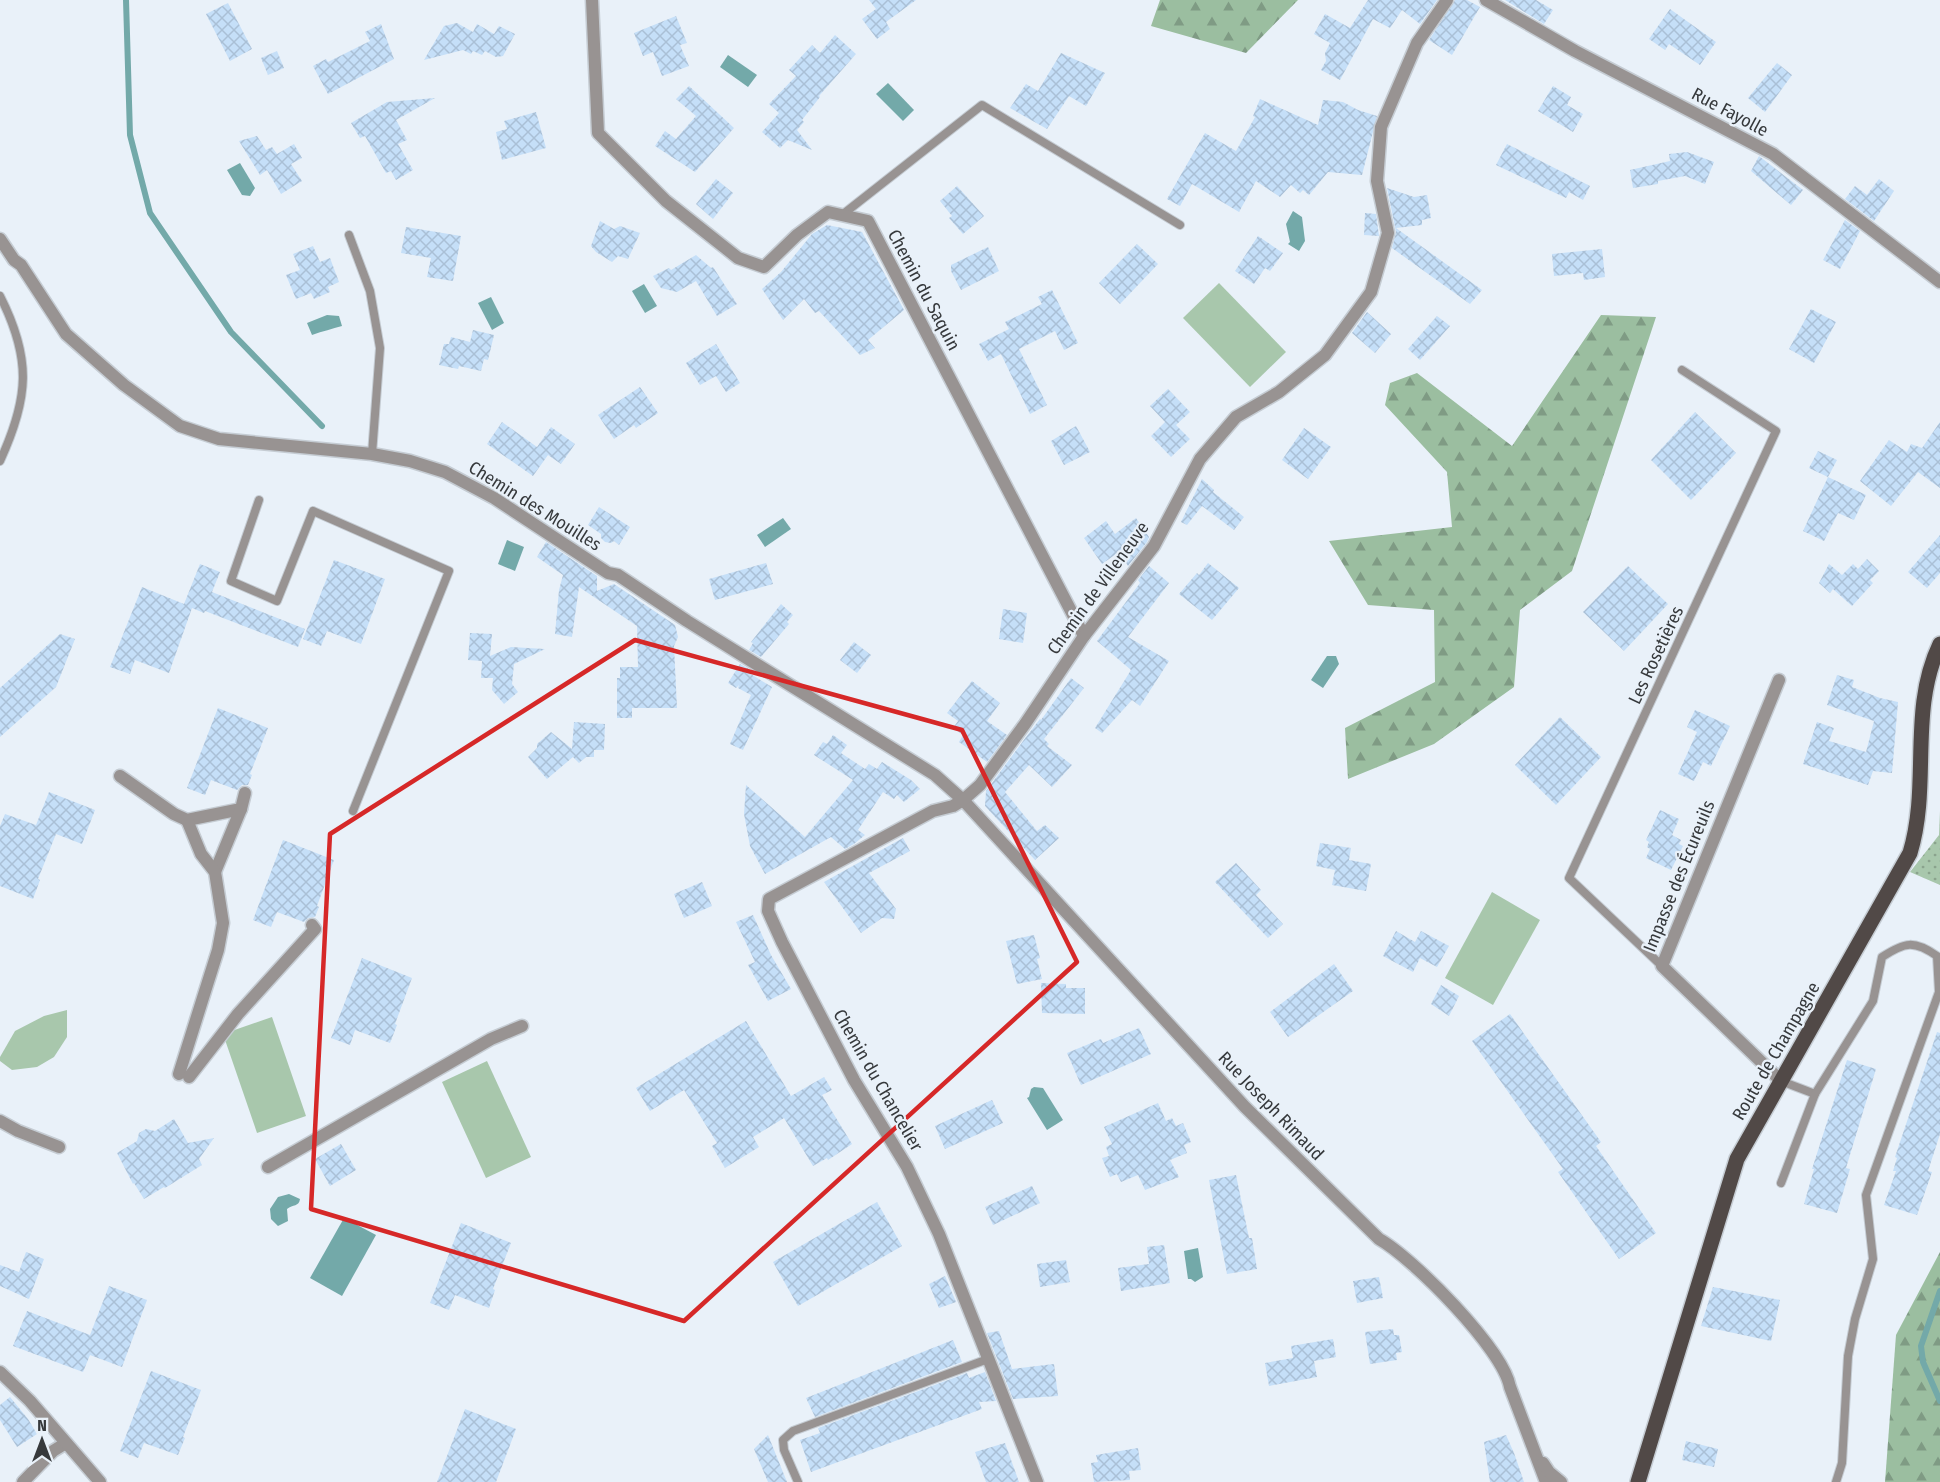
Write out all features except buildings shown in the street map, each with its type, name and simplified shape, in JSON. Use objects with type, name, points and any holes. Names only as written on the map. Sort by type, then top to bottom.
[{"type":"main road","name":"Route de Champagne","points":[[1635,1480],[1737,1159],[1910,853],[1918,821],[1921,715],[1925,693],[1940,644]]},
{"type":"street","points":[[592,0],[598,133],[666,201],[738,258],[764,267],[797,236],[828,212],[842,215]]},
{"type":"street","name":"Chemin de Villeneuve","points":[[963,801],[980,785],[1084,636],[1154,546],[1200,459],[1236,417],[1280,392],[1325,356],[1371,292],[1388,233],[1377,181],[1382,127],[1417,43],[1447,0]]},
{"type":"street","name":"Rue Fayolle","points":[[1486,0],[1575,51],[1773,154],[1940,282]]},
{"type":"street","name":"Chemin du Saquin","points":[[842,215],[868,221],[1084,636]]},
{"type":"street","name":"Chemin des Mouilles","points":[[0,239],[14,260],[21,265],[66,334],[124,385],[180,426],[219,439],[372,454],[410,461],[445,472],[494,498],[608,573],[618,575],[705,633],[936,775],[963,801]]},
{"type":"street","name":"Impasse des Écureuils","points":[[1779,680],[1662,966],[1781,1081]]},
{"type":"street","points":[[120,776],[174,814],[187,820],[241,809]]},
{"type":"street","points":[[214,872],[241,809],[245,793]]},
{"type":"street","name":"Chemin du Chancelier","points":[[963,801],[933,812],[769,899],[768,911],[854,1080],[907,1167],[939,1233],[1036,1482]]},
{"type":"street","name":"Rue Joseph Rimaud","points":[[963,801],[1245,1107],[1378,1239],[1390,1245],[1417,1269],[1474,1327],[1508,1377],[1546,1482]]},
{"type":"street","points":[[187,820],[201,854],[214,872],[223,923],[218,950],[184,1076],[315,929],[312,925]]},
{"type":"street","points":[[268,1167],[491,1039],[522,1026]]},
{"type":"street","points":[[0,1121],[18,1131],[59,1146]]},
{"type":"street","points":[[0,1372],[30,1401],[99,1482]]},
{"type":"street","points":[[24,1482],[53,1451],[66,1443]]},
{"type":"street","name":"Rue Joseph Rimaud","points":[[1532,1446],[1549,1472],[1561,1482]]},
{"type":"lane","points":[[842,215],[982,105],[1180,225]]},
{"type":"lane","points":[[350,235],[370,291],[380,348],[372,454]]},
{"type":"lane","points":[[0,296],[18,335],[23,356],[24,376],[17,419],[0,461]]},
{"type":"lane","name":"Les Rosetières","points":[[1662,966],[1569,878],[1776,431],[1682,370]]},
{"type":"lane","points":[[259,500],[231,581],[277,601],[313,511],[449,571],[353,811]]},
{"type":"lane","points":[[1781,1183],[1815,1094],[1873,1001],[1882,957],[1898,946],[1921,945],[1936,956],[1939,992],[1866,1195],[1873,1259],[1855,1319],[1848,1356],[1842,1463],[1836,1482]]},
{"type":"lane","points":[[1781,1081],[1815,1094]]},
{"type":"lane","points":[[798,1482],[784,1450],[783,1440],[793,1431],[988,1359]]},
{"type":"highlighted area","points":[[635,640],[962,730],[1077,962],[684,1321],[311,1209],[330,834]]},
{"type":"shaded area","points":[[728,55],[757,75],[748,87],[720,67]]},
{"type":"shaded area","points":[[888,83],[914,110],[903,121],[876,94]]},
{"type":"shaded area","points":[[240,163],[255,188],[250,196],[242,195],[227,170]]},
{"type":"shaded area","points":[[1293,211],[1302,217],[1305,241],[1299,251],[1288,244],[1290,242],[1286,224]]},
{"type":"shaded area","points":[[1219,283],[1286,352],[1250,387],[1183,318]]},
{"type":"shaded area","points":[[644,284],[657,306],[645,313],[632,291]]},
{"type":"shaded area","points":[[491,297],[504,323],[492,330],[478,303]]},
{"type":"shaded area","points":[[327,315],[339,316],[342,326],[312,335],[307,323]]},
{"type":"shaded area","points":[[783,518],[791,529],[765,547],[757,535]]},
{"type":"shaded area","points":[[507,540],[524,547],[515,571],[498,564]]},
{"type":"shaded area","points":[[1327,656],[1336,656],[1339,664],[1323,688],[1311,680]]},
{"type":"shaded area","points":[[1940,811],[1940,885],[1910,872],[1939,835]]},
{"type":"shaded area","points":[[1492,892],[1540,920],[1493,1005],[1445,978]]},
{"type":"shaded area","points":[[67,1010],[67,1037],[54,1057],[37,1067],[12,1070],[0,1061],[15,1031],[44,1016]]},
{"type":"shaded area","points":[[272,1017],[306,1116],[257,1133],[223,1034]]},
{"type":"shaded area","points":[[487,1061],[531,1157],[486,1178],[442,1082]]},
{"type":"shaded area","points":[[1034,1087],[1043,1088],[1063,1120],[1047,1130],[1027,1098]]},
{"type":"shaded area","points":[[289,1194],[300,1199],[299,1202],[287,1209],[288,1221],[278,1226],[271,1219],[270,1209],[278,1197]]},
{"type":"shaded area","points":[[344,1218],[376,1235],[342,1296],[310,1278]]},
{"type":"shaded area","points":[[1198,1248],[1203,1277],[1195,1282],[1188,1279],[1184,1251]]},
{"type":"green space","points":[[1160,0],[1298,0],[1246,53],[1151,26]]},
{"type":"green space","points":[[1601,315],[1656,317],[1572,571],[1520,610],[1514,687],[1434,744],[1348,779],[1345,728],[1435,682],[1434,610],[1368,605],[1329,541],[1452,527],[1447,472],[1385,405],[1390,383],[1417,373],[1512,446]]},
{"type":"green space","points":[[1940,1252],[1940,1482],[1885,1482],[1896,1335]]},
{"type":"waterway","points":[[126,0],[130,135],[150,213],[231,332],[322,426]]},
{"type":"waterway","points":[[1940,1291],[1921,1346],[1923,1362],[1940,1401]]}]
